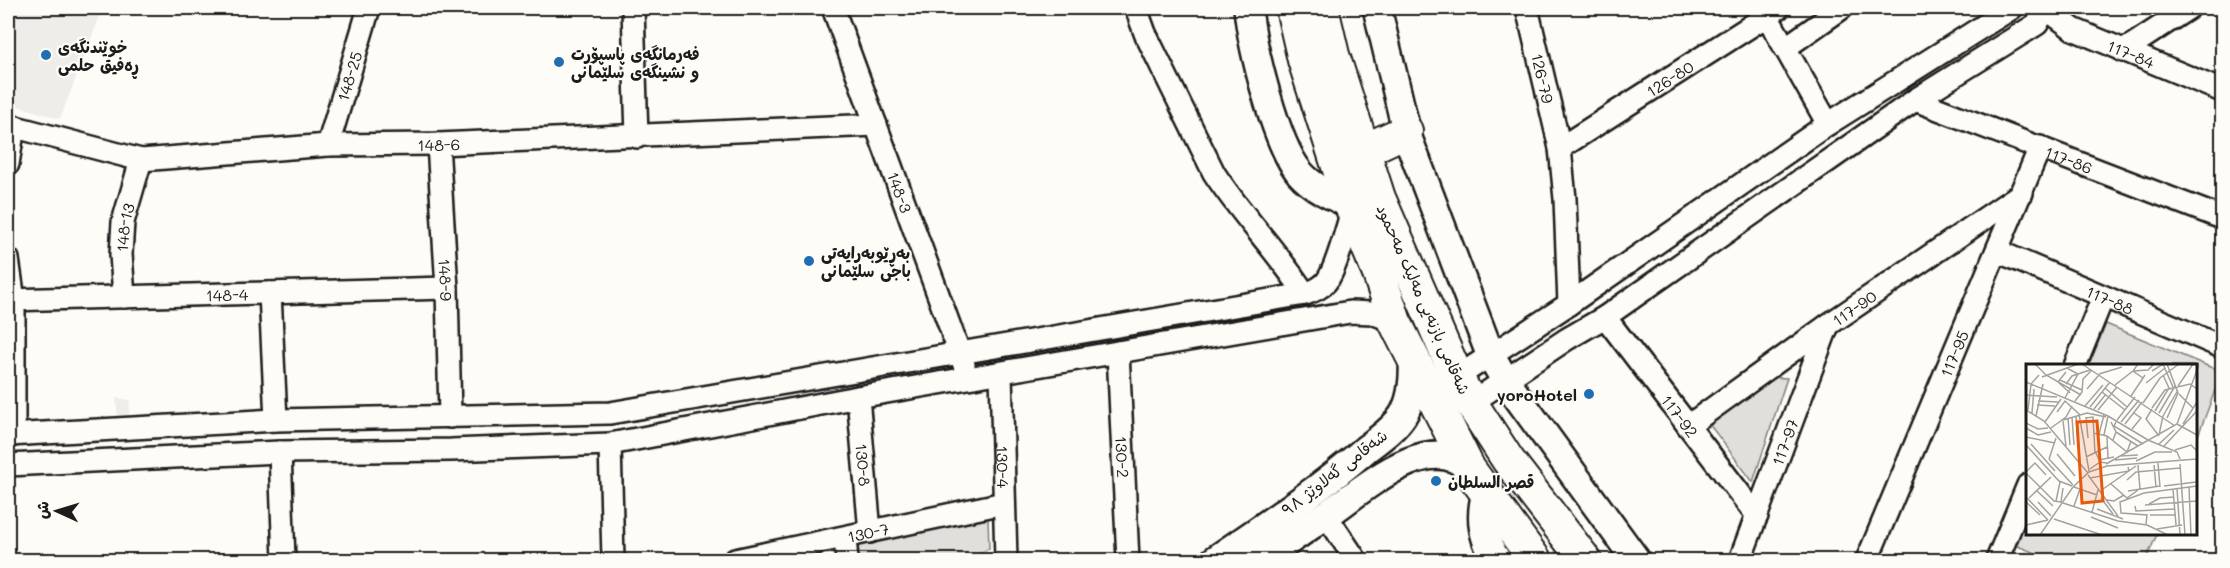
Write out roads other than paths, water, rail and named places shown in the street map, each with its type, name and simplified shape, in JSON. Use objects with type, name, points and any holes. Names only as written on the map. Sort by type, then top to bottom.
[{"type":"highway","name":"شەقامی بازنەیی مەلیک مەحمود","points":[[1292,8],[1304,60],[1351,208],[1379,274],[1395,321],[1478,481],[1534,561]]},
{"type":"highway","name":"شەقامی بازنەیی مەلیک مەحمود","points":[[1322,8],[1333,55],[1379,198],[1464,390],[1508,460],[1585,561]]},
{"type":"highway","points":[[1363,151],[1406,131]]},
{"type":"main road","points":[[1248,8],[1250,28],[1265,88],[1285,147],[1300,172],[1323,192],[1351,208]]},
{"type":"main road","points":[[1377,8],[1406,131],[1490,354],[1505,380],[1636,561]]},
{"type":"main road","name":"شەقامی گەلاوێژ ٩٨","points":[[1215,561],[1343,470],[1395,425],[1403,414],[1413,386],[1413,357]]},
{"type":"main road","name":"شەقامی گەلاوێژ ٩٨","points":[[1261,561],[1387,472],[1416,459],[1446,456],[1457,459],[1478,481]]},
{"type":"main road","points":[[1478,481],[1483,532],[1490,551],[1497,561]]},
{"type":"street","name":"148-25","points":[[328,146],[369,8]]},
{"type":"street","points":[[633,8],[637,137]]},
{"type":"street","name":"148-3","points":[[834,8],[968,379]]},
{"type":"street","points":[[1136,8],[1145,33],[1214,173],[1290,271],[1305,294]]},
{"type":"street","name":"126-79","points":[[1527,8],[1560,148],[1565,199],[1569,304]]},
{"type":"street","points":[[1785,48],[1842,8]]},
{"type":"street","points":[[1464,390],[1490,354],[1569,304],[1828,124],[2012,8]]},
{"type":"street","points":[[1464,390],[1505,380],[1605,317],[1915,100],[2037,24],[2043,8]]},
{"type":"street","name":"117-84","points":[[2043,8],[2073,29],[2223,91]]},
{"type":"street","points":[[2123,51],[2189,8]]},
{"type":"street","points":[[1773,12],[1785,48],[1828,124]]},
{"type":"street","name":"126-80","points":[[1560,148],[1773,12]]},
{"type":"street","name":"117-86","points":[[1915,100],[2223,218]]},
{"type":"street","name":"148-6","points":[[11,126],[141,160],[328,146],[637,137],[876,125]]},
{"type":"street","points":[[8,164],[11,126]]},
{"type":"street","name":"148-9","points":[[438,144],[447,288],[450,417]]},
{"type":"street","name":"117-95","points":[[1867,561],[2040,147]]},
{"type":"street","name":"148-13","points":[[124,297],[121,254],[123,222],[141,160]]},
{"type":"street","name":"117-90","points":[[1688,426],[1828,325],[2022,193]]},
{"type":"street","points":[[8,259],[11,300],[11,435],[276,420],[610,413],[1305,294],[1318,289],[1327,281],[1344,240],[1351,208]]},
{"type":"street","name":"117-88","points":[[1997,251],[2223,347]]},
{"type":"street","name":"148-4","points":[[11,300],[447,288]]},
{"type":"street","points":[[270,293],[276,420]]},
{"type":"street","points":[[2076,364],[2103,297]]},
{"type":"street","points":[[8,465],[280,452],[451,450],[610,444],[858,397],[1350,312],[1372,313],[1395,321]]},
{"type":"street","name":"117-92","points":[[1605,317],[1757,516]]},
{"type":"street","name":"117-97","points":[[1740,561],[1828,325]]},
{"type":"street","name":"130-2","points":[[1118,352],[1128,561]]},
{"type":"street","name":"130-4","points":[[1001,373],[1004,503],[1002,558]]},
{"type":"street","name":"130-8","points":[[858,397],[870,532]]},
{"type":"street","points":[[610,444],[614,561]]},
{"type":"street","points":[[280,452],[284,561]]},
{"type":"street","points":[[2004,559],[2026,491]]},
{"type":"street","name":"130-7","points":[[735,561],[1004,503]]},
{"type":"street","points":[[1326,515],[1356,561]]},
{"type":"street","points":[[845,538],[847,561]]},
{"type":"place","name":"خوێندنگەی ڕەفیق حلمی","points":[[46,55]]},
{"type":"place","name":"فەرمانگەی پاسپۆرت و نشینگەی سلێمانی","points":[[559,62]]},
{"type":"place","name":"بەڕێوبەرایەتی باجی سلێمانی","points":[[809,261]]},
{"type":"place","name":"yoroHotel","points":[[1589,394]]},
{"type":"place","name":"قصر السلطان","points":[[1436,481]]}]
